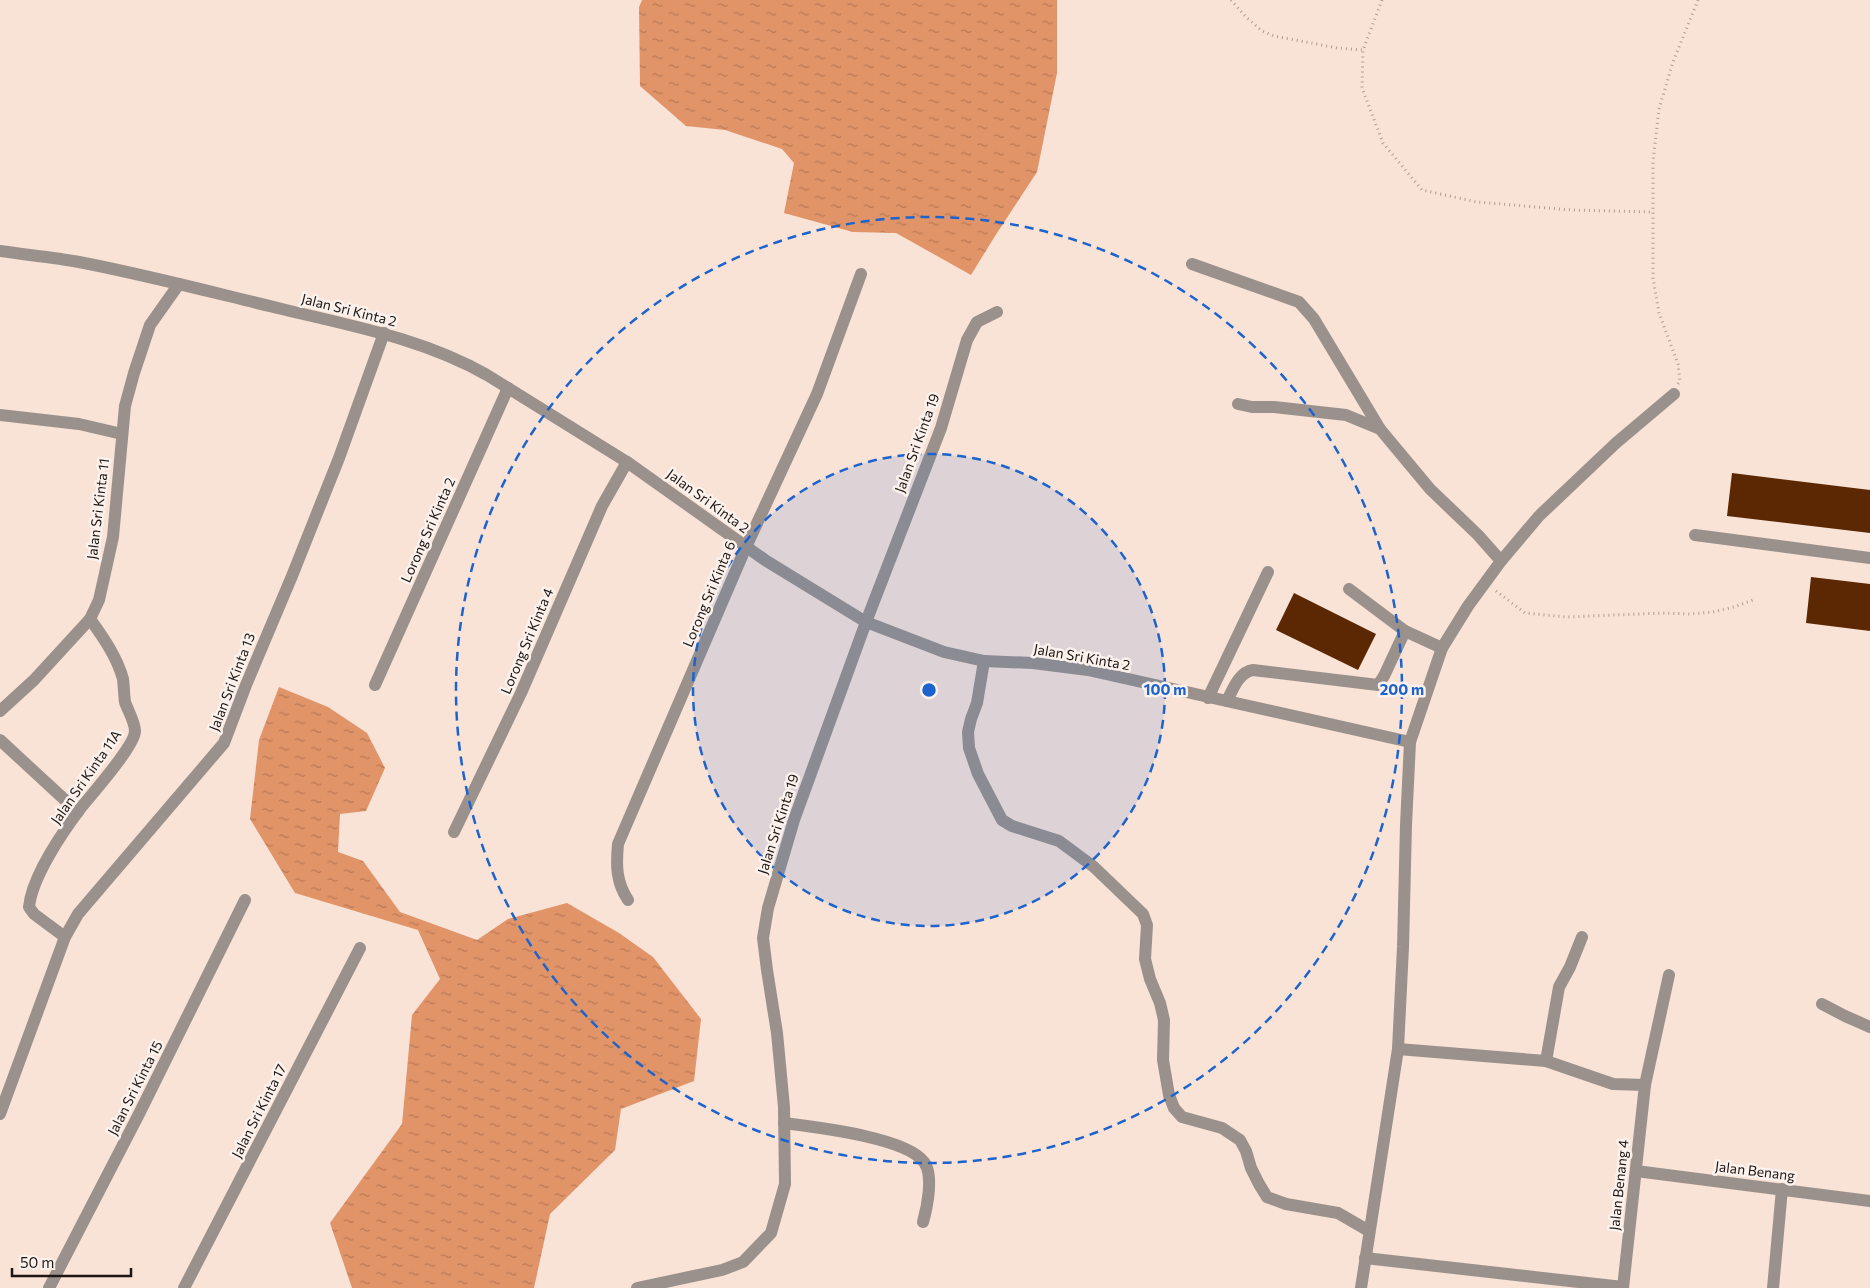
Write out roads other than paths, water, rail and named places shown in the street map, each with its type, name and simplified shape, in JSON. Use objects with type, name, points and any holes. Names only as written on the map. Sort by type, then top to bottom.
[{"type":"street","name":"Jalan Sri Kinta 2","points":[[0,251],[77,262],[178,284],[384,333],[430,347],[465,363],[628,462],[746,547],[866,622],[944,652],[984,661],[1033,663],[1088,670],[1410,742]]},
{"type":"street","points":[[1192,264],[1299,302],[1314,319],[1380,429],[1430,489],[1478,535],[1501,561]]},
{"type":"street","name":"Lorong Sri Kinta 6","points":[[628,900],[621,889],[616,865],[618,844],[746,547],[817,394],[861,274]]},
{"type":"street","name":"Jalan Sri Kinta 11","points":[[0,711],[34,680],[90,619],[99,600],[113,537],[127,394],[150,325],[178,284]]},
{"type":"street","name":"Jalan Sri Kinta 19","points":[[637,1288],[722,1270],[743,1262],[771,1233],[785,1184],[784,1123],[777,1033],[763,938],[768,908],[794,820],[866,622],[941,428],[967,340],[977,322],[997,312]]},
{"type":"street","name":"Jalan Sri Kinta 13","points":[[0,1114],[65,937],[78,914],[224,743],[339,458],[384,333]]},
{"type":"street","name":"Lorong Sri Kinta 2","points":[[375,685],[508,388]]},
{"type":"street","points":[[1361,1288],[1398,1049],[1410,742],[1442,648],[1484,584],[1539,516],[1616,443],[1674,394]]},
{"type":"street","points":[[1238,404],[1252,407],[1274,407],[1346,415],[1380,429]]},
{"type":"street","points":[[0,415],[79,424],[122,434]]},
{"type":"street","name":"Lorong Sri Kinta 4","points":[[454,832],[521,693],[602,506],[628,462]]},
{"type":"street","points":[[1695,535],[1870,558]]},
{"type":"street","points":[[1208,698],[1268,572]]},
{"type":"street","points":[[1349,589],[1405,631],[1442,648]]},
{"type":"street","name":"Jalan Sri Kinta 11A","points":[[65,937],[34,914],[29,906],[30,896],[45,864],[78,812],[118,762],[132,741],[135,732],[125,701],[122,679],[110,649],[90,619]]},
{"type":"street","points":[[1227,701],[1242,675],[1247,671],[1253,670],[1378,685],[1405,631]]},
{"type":"street","points":[[984,661],[977,704],[968,732],[969,748],[978,774],[1002,820],[1012,826],[1059,841],[1094,867],[1143,914],[1147,925],[1145,959],[1164,1020],[1163,1060],[1169,1095],[1174,1108],[1182,1117],[1222,1128],[1240,1140],[1246,1151],[1251,1168],[1267,1197],[1286,1204],[1338,1214],[1370,1232]]},
{"type":"street","points":[[0,740],[78,812]]},
{"type":"street","name":"Jalan Sri Kinta 15","points":[[49,1288],[139,1114],[245,900]]},
{"type":"street","points":[[1546,1061],[1559,987],[1570,967],[1582,937]]},
{"type":"street","name":"Jalan Sri Kinta 17","points":[[184,1288],[360,948]]},
{"type":"street","name":"Jalan Benang 4","points":[[1623,1288],[1645,1085],[1669,976]]},
{"type":"street","points":[[1822,1004],[1870,1027]]},
{"type":"street","points":[[1398,1049],[1546,1061],[1613,1084],[1645,1085]]},
{"type":"street","points":[[784,1123],[828,1128],[878,1139],[908,1150],[924,1162],[928,1178],[929,1202],[923,1222]]},
{"type":"street","name":"Jalan Benang","points":[[1636,1171],[1870,1201]]},
{"type":"street","points":[[1773,1288],[1782,1189]]},
{"type":"street","points":[[1365,1258],[1623,1288]]},
{"type":"water","points":[[642,0],[1057,0],[1057,73],[1037,172],[971,275],[896,233],[853,232],[784,213],[794,163],[782,149],[725,130],[686,126],[640,86],[639,7]]},
{"type":"water","points":[[279,687],[328,707],[367,733],[385,768],[366,811],[340,814],[338,852],[363,861],[400,912],[477,940],[508,919],[567,903],[619,933],[653,957],[701,1019],[694,1081],[621,1109],[615,1150],[550,1214],[534,1288],[352,1288],[330,1223],[402,1124],[412,1015],[440,979],[418,930],[295,893],[250,819],[259,740]]}]
